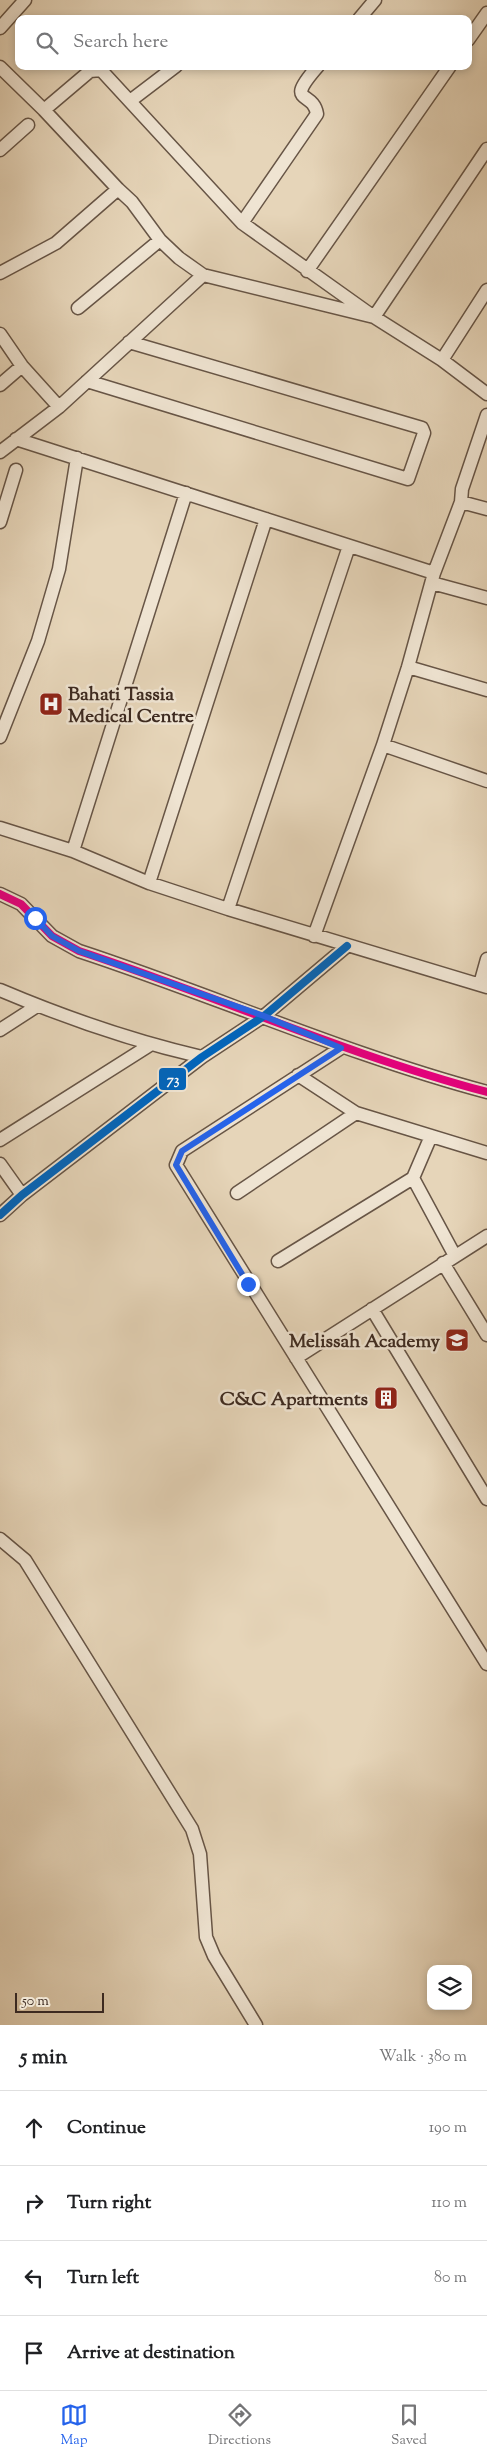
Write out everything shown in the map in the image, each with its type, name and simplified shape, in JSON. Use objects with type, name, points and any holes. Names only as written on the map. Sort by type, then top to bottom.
[{"type":"street","points":[[0,28],[26,0]]},
{"type":"street","points":[[362,15],[375,0]]},
{"type":"street","points":[[472,34],[487,13]]},
{"type":"street","points":[[0,67],[132,202],[160,240],[179,258],[203,275],[374,317]]},
{"type":"street","points":[[44,110],[93,70]]},
{"type":"street","points":[[101,70],[242,222],[307,271],[374,317],[442,360],[487,394]]},
{"type":"street","points":[[130,101],[171,70]]},
{"type":"street","points":[[242,222],[317,114],[316,110],[300,91],[302,85],[315,70]]},
{"type":"street","points":[[307,271],[447,70]]},
{"type":"street","points":[[0,150],[28,125]]},
{"type":"street","points":[[374,317],[487,149]]},
{"type":"street","points":[[1,268],[56,243],[118,189]]},
{"type":"street","points":[[78,308],[160,240]]},
{"type":"street","points":[[0,452],[59,407],[203,275]]},
{"type":"street","points":[[442,360],[487,290]]},
{"type":"street","points":[[0,334],[22,366],[59,407]]},
{"type":"street","points":[[87,381],[408,479],[424,433],[422,428],[129,342]]},
{"type":"street","points":[[0,386],[22,366]]},
{"type":"street","points":[[314,936],[383,745],[408,667],[433,578],[461,502],[462,490],[487,415]]},
{"type":"street","points":[[16,439],[349,546],[487,598]]},
{"type":"street","points":[[0,737],[38,641],[59,569],[77,458]]},
{"type":"street","points":[[0,522],[16,470]]},
{"type":"street","points":[[73,852],[186,493]]},
{"type":"street","points":[[461,502],[487,509]]},
{"type":"street","points":[[149,882],[266,519]]},
{"type":"street","points":[[228,910],[349,546]]},
{"type":"street","points":[[408,667],[487,690]]},
{"type":"street","points":[[383,745],[487,781]]},
{"type":"street","points":[[0,828],[73,852],[228,910],[484,985],[487,959]]},
{"type":"street","points":[[0,894],[22,904],[52,936],[79,951],[264,1016],[341,1048],[487,1092]]},
{"type":"street","points":[[0,1214],[22,1195],[202,1057],[264,1016],[347,946]]},
{"type":"street","points":[[0,990],[37,1006],[150,1045],[202,1057]]},
{"type":"street","points":[[0,1030],[37,1006]]},
{"type":"street","points":[[0,1140],[150,1045]]},
{"type":"street","points":[[341,1048],[182,1151],[176,1165],[487,1664]]},
{"type":"street","points":[[298,1075],[356,1113],[487,1152]]},
{"type":"street","points":[[237,1193],[356,1113]]},
{"type":"street","points":[[278,1261],[413,1178],[431,1136]]},
{"type":"street","points":[[0,1164],[22,1195]]},
{"type":"street","points":[[413,1178],[455,1256]]},
{"type":"street","points":[[296,1358],[487,1236]]},
{"type":"street","points":[[444,1263],[487,1335]]},
{"type":"street","points":[[372,1309],[487,1499]]},
{"type":"street","points":[[0,1539],[25,1560],[192,1829],[200,1854],[206,1937],[214,1956],[256,2025]]},
{"type":"transit line","points":[[0,894],[21,904],[52,936],[79,951],[384,1061],[487,1092]]},
{"type":"transit line","name":"73","points":[[0,1215],[22,1195],[202,1057],[264,1016],[347,946]]},
{"type":"place","name":"Bahati Tassia Medical Centre","points":[[51,704]]},
{"type":"place","name":"Melissah Academy","points":[[457,1340]]},
{"type":"place","name":"C&C Apartments","points":[[386,1398]]},
{"type":"route","points":[[35,918],[52,936],[79,951],[264,1016],[341,1048],[182,1151],[177,1160],[176,1165],[248,1284]]}]
